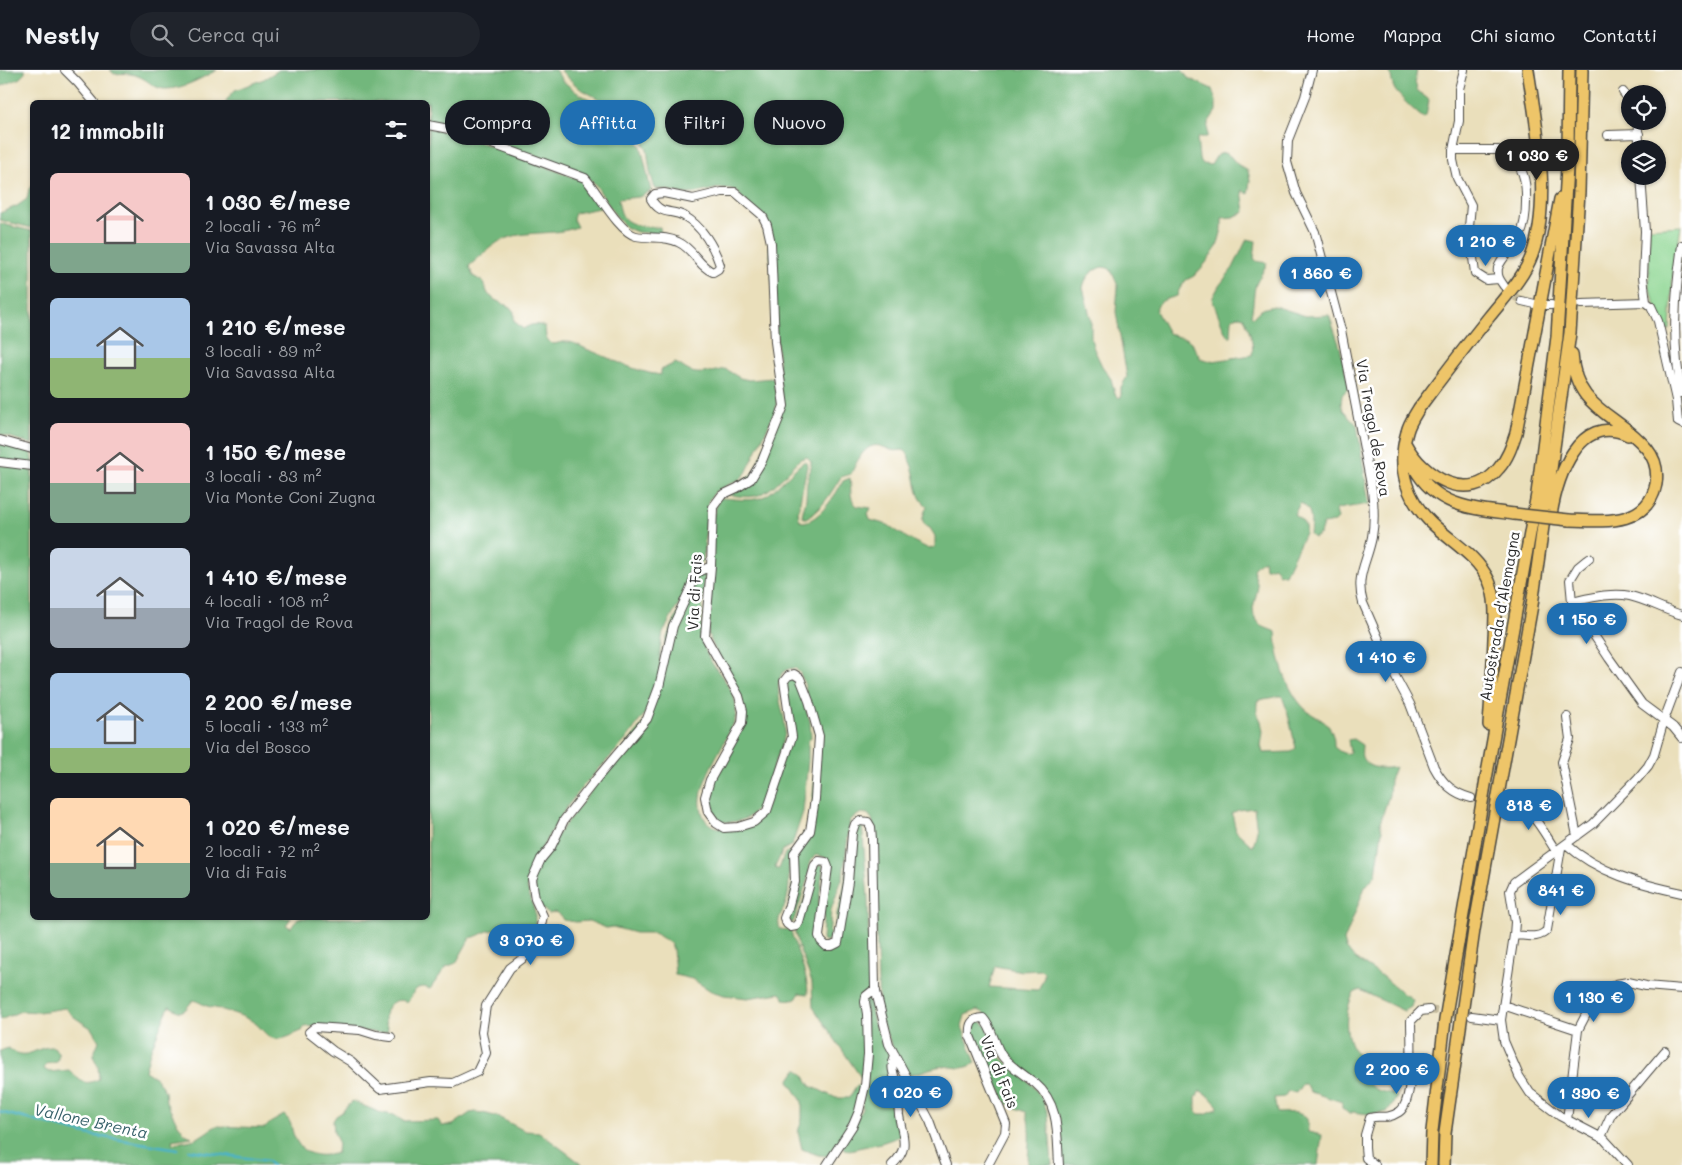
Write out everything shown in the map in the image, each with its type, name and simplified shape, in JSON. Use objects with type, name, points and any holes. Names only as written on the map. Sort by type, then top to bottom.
[{"type":"highway","points":[[1486,779],[1494,661],[1495,600],[1489,581],[1475,561],[1458,544],[1436,527],[1413,500],[1406,484],[1403,466],[1407,430],[1419,408],[1518,281],[1532,255],[1540,215],[1541,185],[1539,142],[1528,70]]},
{"type":"highway","name":"Autostrada d'Alemagna","points":[[1431,1165],[1432,1131],[1445,1020],[1537,494],[1557,337],[1568,150],[1569,70]]},
{"type":"highway","name":"Autostrada d'Alemagna","points":[[1444,1165],[1445,1133],[1474,930],[1532,605],[1570,333],[1579,192],[1582,70]]},
{"type":"highway","points":[[1405,443],[1413,457],[1424,469],[1437,478],[1460,486],[1478,484],[1494,474],[1505,460],[1516,433],[1568,150]]},
{"type":"highway","points":[[1405,443],[1409,458],[1420,478],[1446,500],[1466,508],[1569,520],[1613,521],[1629,516],[1643,507],[1655,488],[1657,466],[1647,448],[1595,406],[1583,391],[1572,365],[1570,333]]},
{"type":"highway","points":[[1532,605],[1544,564],[1552,508],[1560,481],[1576,448],[1584,438],[1599,432],[1618,431],[1636,439]]},
{"type":"street","points":[[65,70],[92,100]]},
{"type":"street","name":"Via Tragol de Rova","points":[[1312,70],[1305,97],[1288,140],[1287,162],[1296,193],[1314,232],[1341,330],[1372,490],[1375,516],[1371,539],[1359,582],[1360,590],[1363,603],[1395,676],[1410,704],[1434,768],[1439,777],[1452,790],[1460,795],[1471,798]]},
{"type":"street","points":[[1454,150],[1498,150],[1513,158],[1520,165],[1523,173],[1527,189],[1524,226],[1519,237],[1499,265],[1497,275],[1501,282],[1486,280],[1475,273],[1469,227],[1471,205],[1457,178],[1453,160],[1454,150],[1459,121],[1459,88],[1464,70]]},
{"type":"street","name":"Via di Fais","points":[[430,125],[454,130],[585,178],[620,225],[634,236],[668,238],[679,242],[693,252],[705,269],[713,272],[720,266],[718,258],[700,228],[682,215],[665,212],[655,206],[651,199],[655,194],[664,193],[693,199],[722,192],[735,192],[762,215],[767,225],[771,243],[775,342],[784,406],[762,461],[751,479],[722,495],[713,507],[711,566],[704,636],[739,696],[743,712],[742,723],[710,780],[705,797],[708,812],[716,823],[724,828],[738,827],[754,822],[767,811],[792,737],[784,681],[788,676],[794,674],[800,678],[810,701],[819,736],[810,831],[794,853],[795,882],[784,918],[791,927],[796,926],[799,922],[815,866],[820,861],[826,862],[828,867],[819,936],[826,946],[832,946],[838,942],[848,882],[852,833],[855,824],[860,821],[868,822],[871,827],[872,839],[876,991],[889,1044],[930,1121],[946,1165]]},
{"type":"street","points":[[1638,130],[1639,140]]},
{"type":"street","points":[[1608,135],[1639,134]]},
{"type":"street","points":[[1642,185],[1645,231],[1643,277],[1646,302]]},
{"type":"street","points":[[1682,244],[1677,281],[1675,328],[1678,374],[1682,393]]},
{"type":"street","points":[[1522,301],[1535,304]]},
{"type":"street","points":[[1581,304],[1646,302],[1651,306],[1658,322],[1676,400],[1678,422],[1682,424]]},
{"type":"street","points":[[0,440],[30,448]]},
{"type":"street","points":[[0,462],[30,466]]},
{"type":"street","points":[[1589,558],[1578,567],[1570,580],[1572,602],[1642,704],[1673,727],[1682,738]]},
{"type":"street","points":[[391,1037],[376,1036],[360,1030],[315,1027],[309,1032],[333,1051],[351,1062],[380,1089],[431,1082],[454,1083],[477,1072],[486,1053],[482,1032],[486,1006],[510,968],[530,953],[539,934],[542,916],[535,899],[532,879],[541,859],[551,847],[564,820],[647,719],[659,687],[673,626],[696,573],[711,566]]},
{"type":"street","points":[[1572,602],[1592,598],[1629,595],[1682,615]]},
{"type":"street","points":[[1628,1165],[1611,1145],[1601,1137],[1567,1120],[1530,1093],[1519,1076],[1504,1041],[1501,1020],[1515,922],[1510,891],[1512,886],[1593,824],[1648,766],[1654,755],[1664,720],[1682,672]]},
{"type":"street","points":[[1567,717],[1570,739],[1562,762],[1577,836]]},
{"type":"street","points":[[1508,801],[1517,803],[1530,813],[1561,848],[1576,853],[1586,860],[1630,881],[1682,893]]},
{"type":"street","points":[[1514,935],[1538,936],[1543,935],[1546,930],[1561,848]]},
{"type":"street","points":[[1567,1120],[1578,1030],[1591,1005],[1616,984],[1628,982],[1646,986],[1682,989]]},
{"type":"street","points":[[827,1165],[859,1111],[865,1086],[868,1054],[868,1020],[865,1002],[866,996],[876,991]]},
{"type":"street","points":[[1504,1004],[1578,1030]]},
{"type":"street","points":[[1375,1165],[1366,1158],[1365,1147],[1370,1118],[1387,1118],[1401,1111],[1406,1104],[1410,1091],[1411,1021],[1421,1011],[1429,1010]]},
{"type":"street","points":[[1472,1016],[1501,1020]]},
{"type":"street","name":"Via di Fais","points":[[988,1165],[1005,1133],[1006,1124],[970,1036],[969,1028],[971,1022],[977,1018],[983,1018],[990,1025],[994,1042],[1003,1057],[1044,1091],[1055,1112],[1059,1165]]},
{"type":"street","points":[[1601,1137],[1611,1115],[1665,1051]]},
{"type":"street","points":[[892,1165],[900,1158],[905,1142],[899,1111],[898,1089],[892,1069],[895,1055]]},
{"type":"green space","points":[[0,70],[25,70],[25,73],[20,78],[0,87]]},
{"type":"green space","points":[[110,70],[217,70],[186,85],[166,89],[155,86],[140,77],[125,73],[114,74]]},
{"type":"green space","points":[[279,70],[555,70],[563,81],[576,92],[591,100],[560,100],[560,145],[640,145],[651,191],[639,197],[618,199],[619,206],[627,221],[641,226],[660,227],[661,234],[637,232],[625,227],[596,185],[581,173],[501,145],[550,145],[550,100],[445,100],[445,127],[430,123],[430,100],[227,100],[235,90],[264,79]]},
{"type":"green space","points":[[560,70],[1182,70],[1188,78],[1212,89],[1216,101],[1216,111],[1208,123],[1207,137],[1199,137],[1197,139],[1199,158],[1203,164],[1211,165],[1217,155],[1224,153],[1248,171],[1250,180],[1248,194],[1242,190],[1245,212],[1233,217],[1222,218],[1222,229],[1217,247],[1205,264],[1194,276],[1186,280],[1177,296],[1158,304],[1156,311],[1168,333],[1191,342],[1201,359],[1213,361],[1252,355],[1252,341],[1244,317],[1232,318],[1231,336],[1229,336],[1225,332],[1212,299],[1233,268],[1247,239],[1256,241],[1254,258],[1256,261],[1267,263],[1256,285],[1251,315],[1253,317],[1261,309],[1274,306],[1306,316],[1329,315],[1340,347],[1349,387],[1342,395],[1341,404],[1343,410],[1357,425],[1369,504],[1337,509],[1338,519],[1335,522],[1323,524],[1320,534],[1314,538],[1310,535],[1311,521],[1309,512],[1300,503],[1294,515],[1304,524],[1305,533],[1285,574],[1279,574],[1274,566],[1265,568],[1264,560],[1253,569],[1258,587],[1253,608],[1254,616],[1261,626],[1276,632],[1278,652],[1292,692],[1308,712],[1328,726],[1333,737],[1334,747],[1348,753],[1350,752],[1348,740],[1353,739],[1362,745],[1362,757],[1368,764],[1381,768],[1395,767],[1380,823],[1382,831],[1376,874],[1365,887],[1344,941],[1346,948],[1354,958],[1413,1000],[1411,1007],[1404,1011],[1360,990],[1354,993],[1347,1013],[1349,1041],[1364,1062],[1370,1085],[1375,1089],[1397,1097],[1387,1112],[1368,1114],[1353,1112],[1349,1114],[1342,1108],[1342,1102],[1311,1092],[1305,1084],[1302,1084],[1296,1093],[1288,1091],[1284,1097],[1274,1098],[1277,1113],[1300,1114],[1307,1119],[1308,1132],[1322,1135],[1318,1165],[1058,1165],[1056,1126],[1042,1086],[1001,1049],[991,1022],[984,1013],[978,1010],[965,1015],[962,1027],[976,1063],[960,1068],[937,1067],[906,1075],[878,1016],[873,823],[868,814],[861,813],[850,820],[843,876],[831,910],[829,939],[827,941],[822,940],[827,859],[824,857],[816,855],[810,861],[809,875],[794,920],[792,923],[787,921],[797,852],[810,828],[818,742],[804,683],[800,673],[795,668],[786,670],[780,678],[778,691],[785,731],[782,745],[762,801],[752,814],[737,821],[726,822],[711,817],[708,791],[743,710],[708,634],[712,520],[719,498],[748,500],[765,496],[806,461],[807,466],[798,511],[799,519],[802,522],[808,521],[821,512],[843,481],[850,478],[852,500],[857,506],[871,508],[868,514],[870,520],[888,525],[907,538],[929,549],[935,547],[935,536],[930,528],[924,524],[923,516],[927,506],[920,497],[913,469],[907,453],[903,450],[893,450],[880,446],[869,447],[861,455],[851,474],[841,477],[822,505],[806,518],[802,515],[811,467],[811,461],[807,457],[800,459],[780,481],[761,494],[747,497],[723,494],[753,473],[782,406],[768,227],[735,190],[723,188],[687,194],[655,189],[645,145],[655,145],[655,100],[601,100],[579,88]],"holes":[[[1102,267],[1111,270],[1118,286],[1116,312],[1127,377],[1121,387],[1121,397],[1119,398],[1115,394],[1111,379],[1094,349],[1091,339],[1091,320],[1083,288],[1087,277]],[[1282,696],[1287,710],[1296,748],[1291,752],[1263,753],[1261,746],[1263,732],[1257,713],[1257,701]],[[1254,808],[1257,830],[1253,847],[1236,831],[1232,814],[1238,810]],[[995,966],[1022,971],[1041,970],[1044,972],[1044,977],[1038,990],[989,987]],[[1201,1091],[1210,1097],[1218,1106],[1217,1109],[1205,1114],[1199,1114],[1196,1111],[1196,1098]]]},
{"type":"green space","points":[[1389,70],[1417,70],[1415,81],[1417,90],[1429,100],[1424,118],[1395,90]]},
{"type":"green space","points":[[430,128],[445,132],[445,145],[487,145],[584,181],[604,207],[575,213],[573,219],[577,227],[568,230],[524,234],[502,240],[469,266],[473,276],[483,282],[488,294],[495,300],[510,307],[514,312],[514,321],[523,329],[534,325],[545,327],[546,338],[552,344],[564,342],[577,344],[641,371],[661,375],[661,370],[675,363],[697,373],[725,369],[740,378],[749,380],[773,378],[777,401],[775,412],[746,473],[740,479],[716,491],[708,501],[703,560],[696,568],[663,633],[660,650],[660,675],[646,712],[625,741],[583,786],[566,808],[532,865],[527,888],[535,912],[535,929],[533,937],[521,952],[516,939],[506,932],[491,930],[470,938],[456,963],[446,967],[430,989],[426,987],[419,988],[408,1002],[399,1000],[389,1005],[385,1013],[388,1031],[381,1033],[315,1026],[304,1027],[302,1031],[276,1039],[269,1037],[255,1023],[245,1018],[193,1000],[185,1010],[180,1012],[169,1006],[150,1052],[145,1071],[156,1078],[165,1091],[166,1102],[176,1121],[185,1134],[192,1137],[172,1140],[173,1144],[196,1139],[216,1126],[265,1128],[284,1115],[290,1123],[297,1143],[306,1151],[318,1155],[337,1153],[338,1142],[334,1132],[333,1121],[352,1101],[381,1113],[394,1115],[403,1121],[438,1120],[442,1126],[453,1125],[470,1113],[476,1112],[498,1117],[525,1131],[539,1132],[583,1165],[0,1165],[0,1051],[8,1048],[21,1054],[26,1054],[47,1047],[54,1047],[59,1054],[57,1062],[46,1064],[44,1069],[49,1072],[69,1070],[82,1081],[89,1082],[99,1079],[98,1066],[93,1056],[99,1041],[91,1028],[74,1017],[65,1008],[39,1012],[21,1011],[0,1020],[0,465],[30,470],[30,920],[290,920],[286,925],[291,928],[297,920],[430,920]]},
{"type":"green space","points":[[29,189],[30,228],[0,220],[0,213],[17,206],[27,199]]},
{"type":"green space","points":[[0,223],[30,231],[30,443],[0,434]]},
{"type":"green space","points":[[1681,226],[1673,274],[1670,330],[1665,331],[1649,286],[1649,228]]},
{"type":"green space","points":[[0,443],[30,451],[30,465],[0,459]]},
{"type":"green space","points":[[704,572],[703,641],[708,657],[732,693],[736,712],[733,725],[709,772],[702,793],[702,812],[706,821],[717,827],[743,827],[753,821],[767,804],[790,736],[786,680],[793,678],[796,681],[810,721],[811,738],[808,741],[803,812],[792,845],[783,850],[775,867],[779,869],[785,853],[790,851],[788,893],[786,903],[779,918],[779,925],[780,929],[791,931],[804,970],[808,994],[799,993],[794,1000],[784,999],[780,993],[747,998],[724,995],[711,991],[692,979],[675,975],[671,944],[658,935],[653,933],[635,933],[613,927],[606,928],[589,921],[575,922],[563,920],[555,912],[549,914],[539,906],[532,879],[547,848],[651,713],[667,637],[696,573]]},
{"type":"green space","points":[[862,824],[868,899],[869,975],[869,991],[865,1011],[864,1082],[813,1007],[812,982],[794,929],[815,868],[822,864],[814,938],[819,949],[823,950],[834,944],[837,913],[856,826]]},
{"type":"green space","points":[[869,997],[874,1023],[890,1055],[888,1065],[901,1136],[881,1143],[849,1150],[844,1149],[842,1144],[862,1109],[867,1003]]},
{"type":"green space","points":[[976,1018],[987,1026],[996,1053],[1032,1085],[1042,1098],[1048,1114],[1052,1165],[1028,1165],[1029,1131],[1026,1112],[1009,1105],[1003,1099],[1001,1091],[987,1076],[969,1031]]},
{"type":"green space","points":[[797,1069],[804,1075],[811,1086],[836,1098],[849,1098],[856,1086],[864,1086],[855,1116],[827,1156],[802,1149],[798,1132],[802,1119],[802,1101],[789,1081]]},
{"type":"waterway","name":"Vallone Brenta","points":[[0,1112],[91,1135],[178,1149]]},
{"type":"waterway","points":[[189,1150],[268,1161],[272,1165]]},
{"type":"tunnel","points":[[1506,289],[1522,301]]},
{"type":"tunnel","points":[[1471,798],[1508,801]]},
{"type":"tunnel","points":[[1429,1010],[1465,1015]]}]
